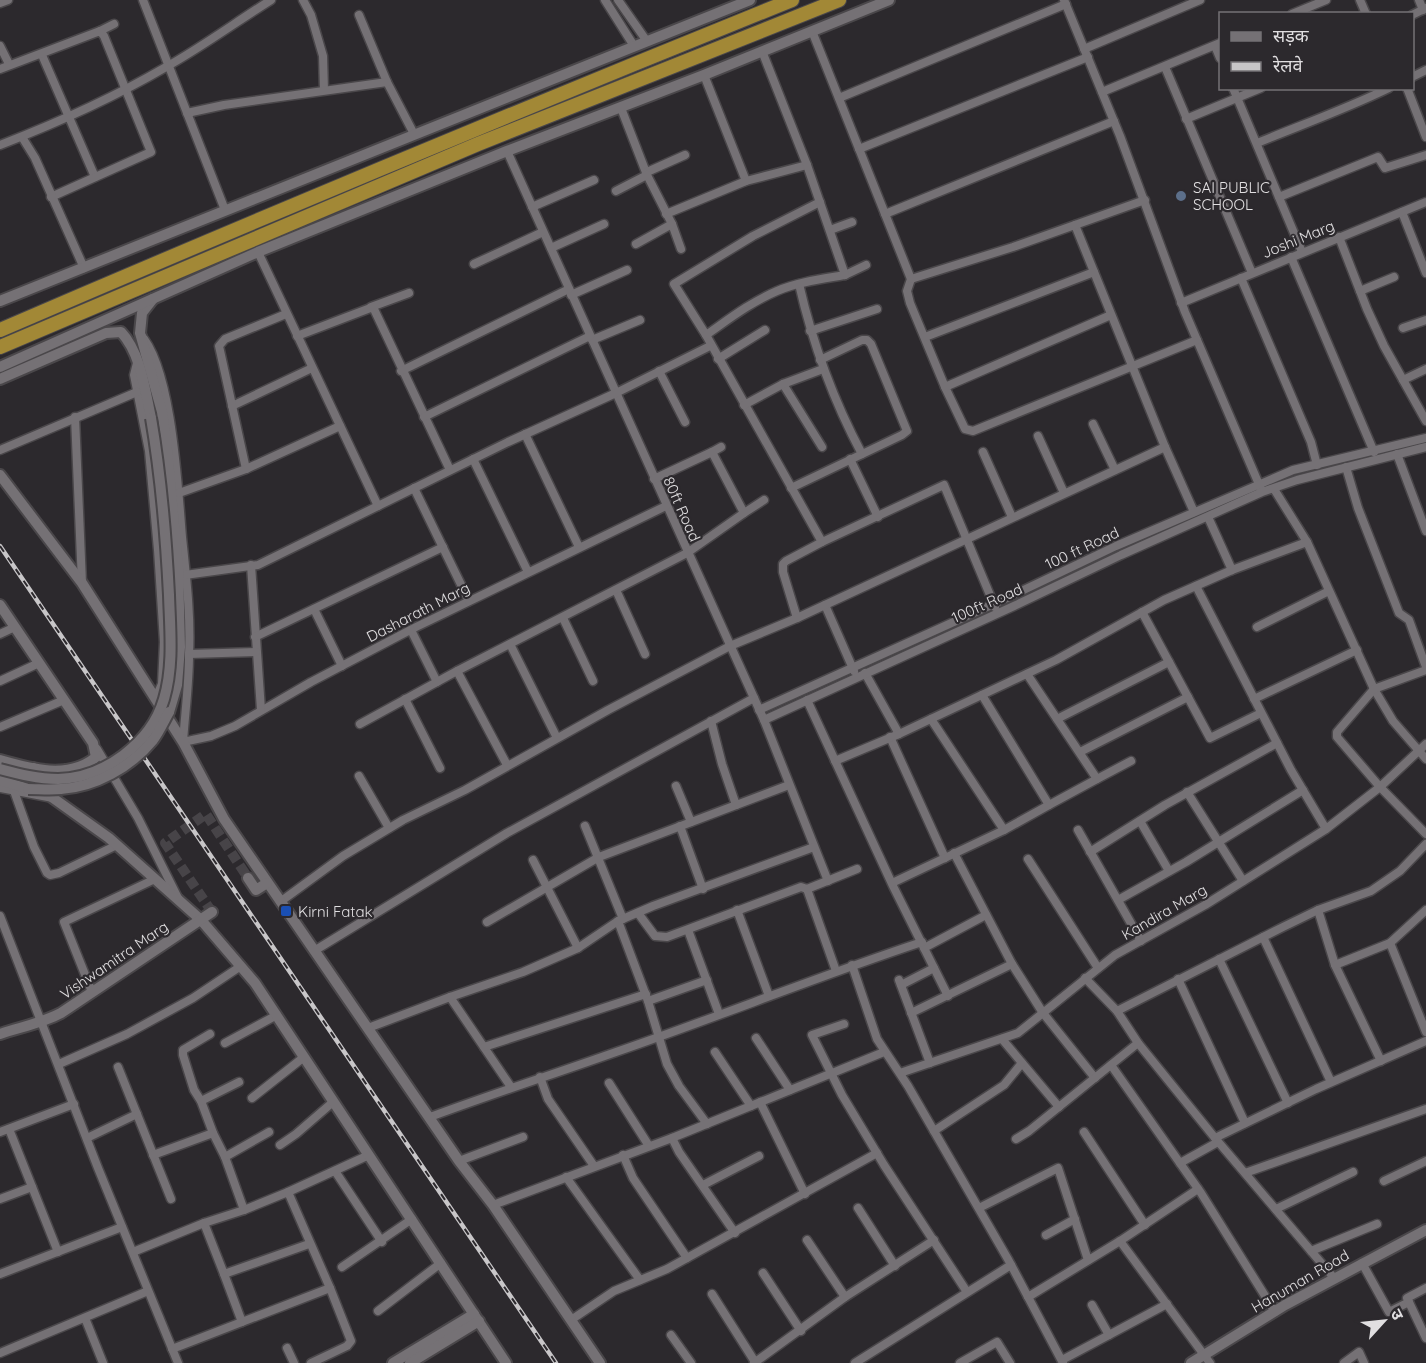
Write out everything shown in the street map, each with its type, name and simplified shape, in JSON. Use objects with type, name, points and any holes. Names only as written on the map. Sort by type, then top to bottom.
[{"type":"highway","points":[[0,330],[531,105],[792,0]]},
{"type":"highway","points":[[0,347],[478,144],[839,0]]},
{"type":"street","points":[[0,3],[8,0]]},
{"type":"street","points":[[143,0],[225,210]]},
{"type":"street","points":[[0,145],[70,118],[127,89],[169,66],[271,0]]},
{"type":"street","points":[[303,0],[311,15],[323,56],[324,90]]},
{"type":"street","points":[[605,0],[634,46]]},
{"type":"street","points":[[618,0],[646,40]]},
{"type":"street","points":[[0,301],[750,0]]},
{"type":"street","points":[[0,367],[258,252],[889,0]]},
{"type":"street","points":[[859,149],[1086,53],[1200,0]]},
{"type":"street","points":[[1297,12],[1326,0]]},
{"type":"street","points":[[1419,0],[1424,9]]},
{"type":"street","points":[[839,98],[1065,2],[1145,200],[1181,303],[1260,488]]},
{"type":"street","points":[[358,15],[387,82],[414,134]]},
{"type":"street","points":[[0,69],[9,64],[42,55],[114,24]]},
{"type":"street","points":[[51,197],[151,152],[127,89],[100,31]]},
{"type":"street","points":[[812,31],[911,279],[907,291],[945,387],[965,429],[971,432],[1197,340]]},
{"type":"street","points":[[1102,92],[1218,44]]},
{"type":"street","points":[[0,46],[9,64]]},
{"type":"street","points":[[762,51],[807,165],[845,275]]},
{"type":"street","points":[[42,55],[95,177]]},
{"type":"street","points":[[1165,67],[1252,273]]},
{"type":"street","points":[[704,75],[746,181]]},
{"type":"street","points":[[187,112],[387,82]]},
{"type":"street","points":[[1234,90],[1302,252]]},
{"type":"street","points":[[1186,119],[1256,90]]},
{"type":"street","points":[[1257,143],[1347,108],[1385,90]]},
{"type":"street","points":[[1408,90],[1426,137]]},
{"type":"street","points":[[621,108],[647,174],[672,224],[681,249]]},
{"type":"street","points":[[885,214],[1114,121]]},
{"type":"street","points":[[22,137],[35,158],[84,268]]},
{"type":"street","name":"80ft Road","points":[[507,151],[764,720],[828,881]]},
{"type":"street","points":[[616,191],[685,155]]},
{"type":"street","points":[[1279,197],[1378,157],[1385,168],[1426,155]]},
{"type":"street","points":[[666,214],[746,181],[807,165]]},
{"type":"street","points":[[532,207],[594,180]]},
{"type":"street","points":[[911,279],[1145,200]]},
{"type":"street","points":[[820,202],[753,236],[674,284],[706,335],[710,346],[822,542]]},
{"type":"street","name":"Joshi Marg","points":[[1181,303],[1426,202]]},
{"type":"street","points":[[1402,212],[1426,273]]},
{"type":"street","points":[[830,230],[852,222]]},
{"type":"street","points":[[551,248],[604,224]]},
{"type":"street","points":[[636,244],[672,224]]},
{"type":"street","points":[[1075,225],[1165,447],[1194,512]]},
{"type":"street","points":[[474,264],[543,232]]},
{"type":"street","points":[[1340,237],[1360,291],[1384,345],[1426,421]]},
{"type":"street","points":[[258,252],[378,506]]},
{"type":"street","points":[[1291,257],[1374,452]]},
{"type":"street","points":[[706,335],[752,304],[778,290],[845,275],[866,265]]},
{"type":"street","points":[[401,371],[570,292],[627,270]]},
{"type":"street","points":[[925,337],[1094,272]]},
{"type":"street","points":[[1360,291],[1394,277]]},
{"type":"street","points":[[1241,278],[1311,442],[1317,465]]},
{"type":"street","points":[[799,284],[821,365],[862,454]]},
{"type":"street","points":[[297,336],[409,293]]},
{"type":"street","points":[[0,780],[28,789],[62,789],[102,778],[135,759],[153,739],[169,712],[177,685],[180,647],[178,567],[162,412],[140,333],[142,313],[153,298]]},
{"type":"street","points":[[371,308],[373,307],[401,371],[450,470]]},
{"type":"street","points":[[810,331],[877,309]]},
{"type":"street","points":[[246,470],[219,346],[225,339],[286,314]]},
{"type":"street","points":[[945,387],[1111,315]]},
{"type":"street","points":[[424,417],[591,338],[640,320]]},
{"type":"street","points":[[1403,328],[1426,320]]},
{"type":"street","points":[[718,359],[765,330]]},
{"type":"street","points":[[0,379],[106,333],[120,332],[124,336],[137,363],[151,418],[158,462],[171,658],[164,700],[145,735],[130,751],[108,765],[59,779],[30,777],[0,769]]},
{"type":"street","points":[[140,333],[149,343],[163,388],[171,426],[179,493],[189,654],[183,742]]},
{"type":"street","points":[[744,405],[821,365],[862,340],[866,339],[871,344],[907,431],[791,488]]},
{"type":"street","points":[[185,575],[258,565],[710,346]]},
{"type":"street","points":[[137,363],[134,375],[151,472],[164,642],[162,684],[156,697]]},
{"type":"street","points":[[232,406],[312,368]]},
{"type":"street","points":[[1403,380],[1426,369]]},
{"type":"street","points":[[659,371],[685,422]]},
{"type":"street","points":[[783,384],[822,447]]},
{"type":"street","points":[[0,450],[137,392]]},
{"type":"street","points":[[75,417],[82,583]]},
{"type":"street","points":[[1093,424],[1115,470]]},
{"type":"street","points":[[179,493],[246,470],[340,426]]},
{"type":"street","points":[[525,434],[579,547]]},
{"type":"street","points":[[1038,436],[1064,493]]},
{"type":"street","name":"100 ft Road","points":[[759,710],[1194,512],[1260,488],[1293,470],[1426,438]]},
{"type":"street","points":[[654,479],[721,447]]},
{"type":"street","points":[[280,902],[343,856],[389,828],[465,790],[507,765],[730,646],[797,618],[1165,447]]},
{"type":"street","name":"100ft Road","points":[[764,720],[1208,517],[1260,488],[1274,489],[1297,480],[1426,447]]},
{"type":"street","points":[[712,452],[744,513]]},
{"type":"street","points":[[983,452],[1012,517]]},
{"type":"street","points":[[1397,454],[1426,531]]},
{"type":"street","points":[[473,459],[528,572]]},
{"type":"street","points":[[850,459],[878,517]]},
{"type":"street","points":[[1346,467],[1399,613],[1409,620],[1426,668],[1374,689],[1336,732],[1380,787],[1426,834]]},
{"type":"street","points":[[0,475],[82,583],[156,697],[224,819],[459,1161],[493,1205],[600,1363]]},
{"type":"street","points":[[797,618],[783,572],[783,564],[786,561],[944,485],[998,613]]},
{"type":"street","points":[[414,488],[469,601]]},
{"type":"street","points":[[1274,489],[1307,542],[1374,689],[1393,721],[1423,747],[1426,759]]},
{"type":"street","points":[[360,724],[457,670],[687,553],[764,500]]},
{"type":"street","name":"Dasharath Marg","points":[[183,742],[211,736],[235,726],[411,630],[666,506]]},
{"type":"street","points":[[1208,517],[1232,570]]},
{"type":"street","points":[[835,761],[895,736],[1056,660],[1142,612],[1196,586],[1307,542]]},
{"type":"street","points":[[255,637],[442,547]]},
{"type":"street","points":[[251,565],[261,710]]},
{"type":"street","points":[[1196,586],[1261,713],[1326,830]]},
{"type":"street","points":[[616,590],[645,654]]},
{"type":"street","points":[[1257,627],[1329,591]]},
{"type":"street","points":[[0,605],[93,743],[138,818],[181,902]]},
{"type":"street","points":[[825,605],[853,667],[861,674],[895,736],[945,858]]},
{"type":"street","points":[[314,609],[342,666]]},
{"type":"street","points":[[1142,612],[1210,738],[1261,713]]},
{"type":"street","points":[[563,618],[593,681]]},
{"type":"street","points":[[0,634],[15,627]]},
{"type":"street","points":[[411,630],[436,682]]},
{"type":"street","points":[[510,644],[557,738]]},
{"type":"street","points":[[1254,699],[1357,650]]},
{"type":"street","points":[[189,654],[256,652]]},
{"type":"street","points":[[1057,719],[1169,662]]},
{"type":"street","points":[[0,681],[39,663]]},
{"type":"street","points":[[457,670],[507,765]]},
{"type":"street","points":[[1027,674],[1097,778]]},
{"type":"street","points":[[982,695],[1049,805]]},
{"type":"street","points":[[1080,753],[1188,697]]},
{"type":"street","points":[[314,951],[507,833],[754,698]]},
{"type":"street","points":[[405,699],[440,768]]},
{"type":"street","points":[[807,699],[892,883],[948,996]]},
{"type":"street","points":[[0,727],[64,700]]},
{"type":"street","points":[[931,719],[1004,830]]},
{"type":"street","points":[[711,721],[736,805]]},
{"type":"street","points":[[0,760],[33,768],[62,771],[81,767],[96,757],[93,743]]},
{"type":"street","points":[[1090,852],[1187,792],[1277,743]]},
{"type":"street","name":"Kandira Marg","points":[[900,1073],[1018,1033],[1115,955],[1326,830],[1380,787],[1423,747]]},
{"type":"street","points":[[892,883],[1004,830],[1131,761]]},
{"type":"street","points":[[33,768],[53,798],[117,845],[201,920],[255,983],[505,1362]]},
{"type":"street","points":[[359,776],[389,828]]},
{"type":"street","points":[[487,922],[599,857],[789,785]]},
{"type":"street","points":[[676,786],[691,822]]},
{"type":"street","points":[[0,788],[53,798]]},
{"type":"street","points":[[1118,900],[1303,790]]},
{"type":"street","points":[[14,791],[34,847],[50,875],[59,873],[117,845]]},
{"type":"street","points":[[1187,792],[1243,881]]},
{"type":"street","points":[[1140,821],[1169,871]]},
{"type":"street","points":[[585,826],[599,857],[660,1036],[667,1064],[679,1086],[707,1124]]},
{"type":"street","points":[[680,826],[703,889]]},
{"type":"street","points":[[1078,830],[1141,941]]},
{"type":"street","points":[[1117,1011],[1318,910],[1384,884],[1426,844]]},
{"type":"street","points":[[368,1028],[523,972],[578,948],[620,920],[814,847]]},
{"type":"street","points":[[954,853],[1012,964],[1042,1013],[1095,1077]]},
{"type":"street","points":[[1028,859],[1098,968]]},
{"type":"street","points":[[533,860],[578,948]]},
{"type":"street","points":[[638,913],[655,936],[667,937],[801,887],[807,889],[856,869]]},
{"type":"street","points":[[248,878],[256,890],[267,883]]},
{"type":"street","points":[[93,992],[64,922],[155,879]]},
{"type":"street","points":[[807,889],[836,971]]},
{"type":"street","points":[[737,910],[769,996]]},
{"type":"street","points":[[1318,910],[1335,965],[1381,1061]]},
{"type":"street","points":[[1335,965],[1390,943],[1426,910]]},
{"type":"street","name":"Vishwamitra Marg","points":[[43,1022],[61,1013],[213,912]]},
{"type":"street","points":[[430,1117],[852,965],[923,945],[986,915]]},
{"type":"street","points":[[0,916],[178,1363]]},
{"type":"street","points":[[688,930],[719,1014]]},
{"type":"street","points":[[1263,937],[1331,1082]]},
{"type":"street","points":[[1390,943],[1426,1032]]},
{"type":"street","points":[[1219,959],[1288,1103]]},
{"type":"street","points":[[911,1013],[1012,964]]},
{"type":"street","points":[[852,965],[877,1039],[900,1073],[979,1208],[1062,1362],[1167,1304]]},
{"type":"street","points":[[59,1064],[127,1034],[193,998],[241,966]]},
{"type":"street","points":[[930,1063],[900,982],[934,968]]},
{"type":"street","points":[[1085,978],[1117,1011],[1138,1043],[1334,1278]]},
{"type":"street","points":[[1178,979],[1245,1123]]},
{"type":"street","points":[[484,1047],[707,980]]},
{"type":"street","points":[[450,997],[511,1087]]},
{"type":"street","points":[[225,1043],[276,1014]]},
{"type":"street","points":[[0,1034],[36,1022],[43,1022]]},
{"type":"street","points":[[0,1042],[37,1029],[43,1022]]},
{"type":"street","points":[[844,1024],[812,1035],[877,1153],[967,1292]]},
{"type":"street","points":[[210,1034],[183,1050],[194,1090],[225,1157],[244,1210]]},
{"type":"street","points":[[756,1038],[790,1090]]},
{"type":"street","points":[[1002,1039],[1059,1107]]},
{"type":"street","points":[[1180,1163],[1245,1123],[1331,1082],[1426,1041]]},
{"type":"street","points":[[1016,1139],[1138,1043]]},
{"type":"street","points":[[715,1052],[751,1106]]},
{"type":"street","points":[[493,1205],[672,1138],[884,1052]]},
{"type":"street","points":[[252,1098],[304,1057]]},
{"type":"street","points":[[934,1131],[1004,1085],[1022,1064]]},
{"type":"street","points":[[1111,1065],[1198,1189],[1275,1312]]},
{"type":"street","points":[[118,1067],[171,1199]]},
{"type":"street","points":[[540,1077],[548,1099],[594,1166]]},
{"type":"street","points":[[201,1101],[238,1082]]},
{"type":"street","points":[[609,1083],[649,1146]]},
{"type":"street","points":[[280,1145],[333,1102]]},
{"type":"street","points":[[760,1102],[805,1194]]},
{"type":"street","points":[[0,1132],[74,1104]]},
{"type":"street","points":[[1245,1173],[1426,1109]]},
{"type":"street","points":[[87,1138],[138,1114]]},
{"type":"street","points":[[9,1129],[58,1252]]},
{"type":"street","points":[[225,1157],[269,1132]]},
{"type":"street","points":[[1084,1132],[1145,1225]]},
{"type":"street","points":[[153,1155],[213,1133]]},
{"type":"street","points":[[459,1161],[523,1137]]},
{"type":"street","points":[[672,1138],[679,1152],[735,1233]]},
{"type":"street","points":[[570,1320],[614,1291],[735,1233],[877,1153]]},
{"type":"street","points":[[132,1252],[288,1192],[369,1155]]},
{"type":"street","points":[[623,1155],[633,1178],[687,1258]]},
{"type":"street","points":[[703,1185],[759,1156]]},
{"type":"street","points":[[1384,1180],[1426,1161]]},
{"type":"street","points":[[979,1208],[1058,1168],[1088,1260]]},
{"type":"street","points":[[335,1170],[381,1242]]},
{"type":"street","points":[[1275,1209],[1353,1172]]},
{"type":"street","points":[[566,1177],[640,1280]]},
{"type":"street","points":[[0,1200],[32,1187]]},
{"type":"street","points":[[1028,1297],[1120,1241],[1198,1189]]},
{"type":"street","points":[[288,1192],[351,1341],[347,1346],[311,1363]]},
{"type":"street","points":[[858,1208],[895,1266]]},
{"type":"street","points":[[342,1267],[412,1219]]},
{"type":"street","points":[[1046,1235],[1074,1219]]},
{"type":"street","points":[[204,1223],[242,1322]]},
{"type":"street","points":[[1311,1251],[1377,1224]]},
{"type":"street","points":[[0,1274],[122,1227]]},
{"type":"street","name":"Hanuman Road","points":[[1191,1363],[1207,1359],[1275,1312],[1426,1230]]},
{"type":"street","points":[[807,1240],[845,1297]]},
{"type":"street","points":[[712,1294],[755,1363],[845,1297],[934,1240]]},
{"type":"street","points":[[1120,1241],[1207,1359]]},
{"type":"street","points":[[224,1274],[309,1244]]},
{"type":"street","points":[[378,1311],[441,1263]]},
{"type":"street","points":[[1362,1263],[1389,1312],[1409,1302]]},
{"type":"street","points":[[858,1362],[1011,1265]]},
{"type":"street","points":[[764,1274],[801,1330]]},
{"type":"street","points":[[172,1349],[330,1288]]},
{"type":"street","points":[[1426,1288],[1407,1298],[1426,1337]]},
{"type":"street","points":[[0,1353],[148,1291]]},
{"type":"street","points":[[1092,1305],[1108,1335]]},
{"type":"street","points":[[414,1362],[477,1317]]},
{"type":"street","points":[[393,1363],[477,1317]]},
{"type":"street","points":[[85,1318],[103,1363]]},
{"type":"street","points":[[671,1335],[691,1363]]},
{"type":"street","points":[[960,1363],[997,1342],[1010,1363]]},
{"type":"street","points":[[287,1348],[294,1363]]},
{"type":"street","points":[[1344,1363],[1359,1352],[1364,1363]]},
{"type":"tunnel","points":[[212,912],[165,843],[206,814],[248,878]]},
{"type":"railway","points":[[0,546],[556,1363]]},
{"type":"place","name":"SAI PUBLIC SCHOOL","points":[[1181,196]]},
{"type":"place","name":"Kirni Fatak","points":[[286,911]]}]
